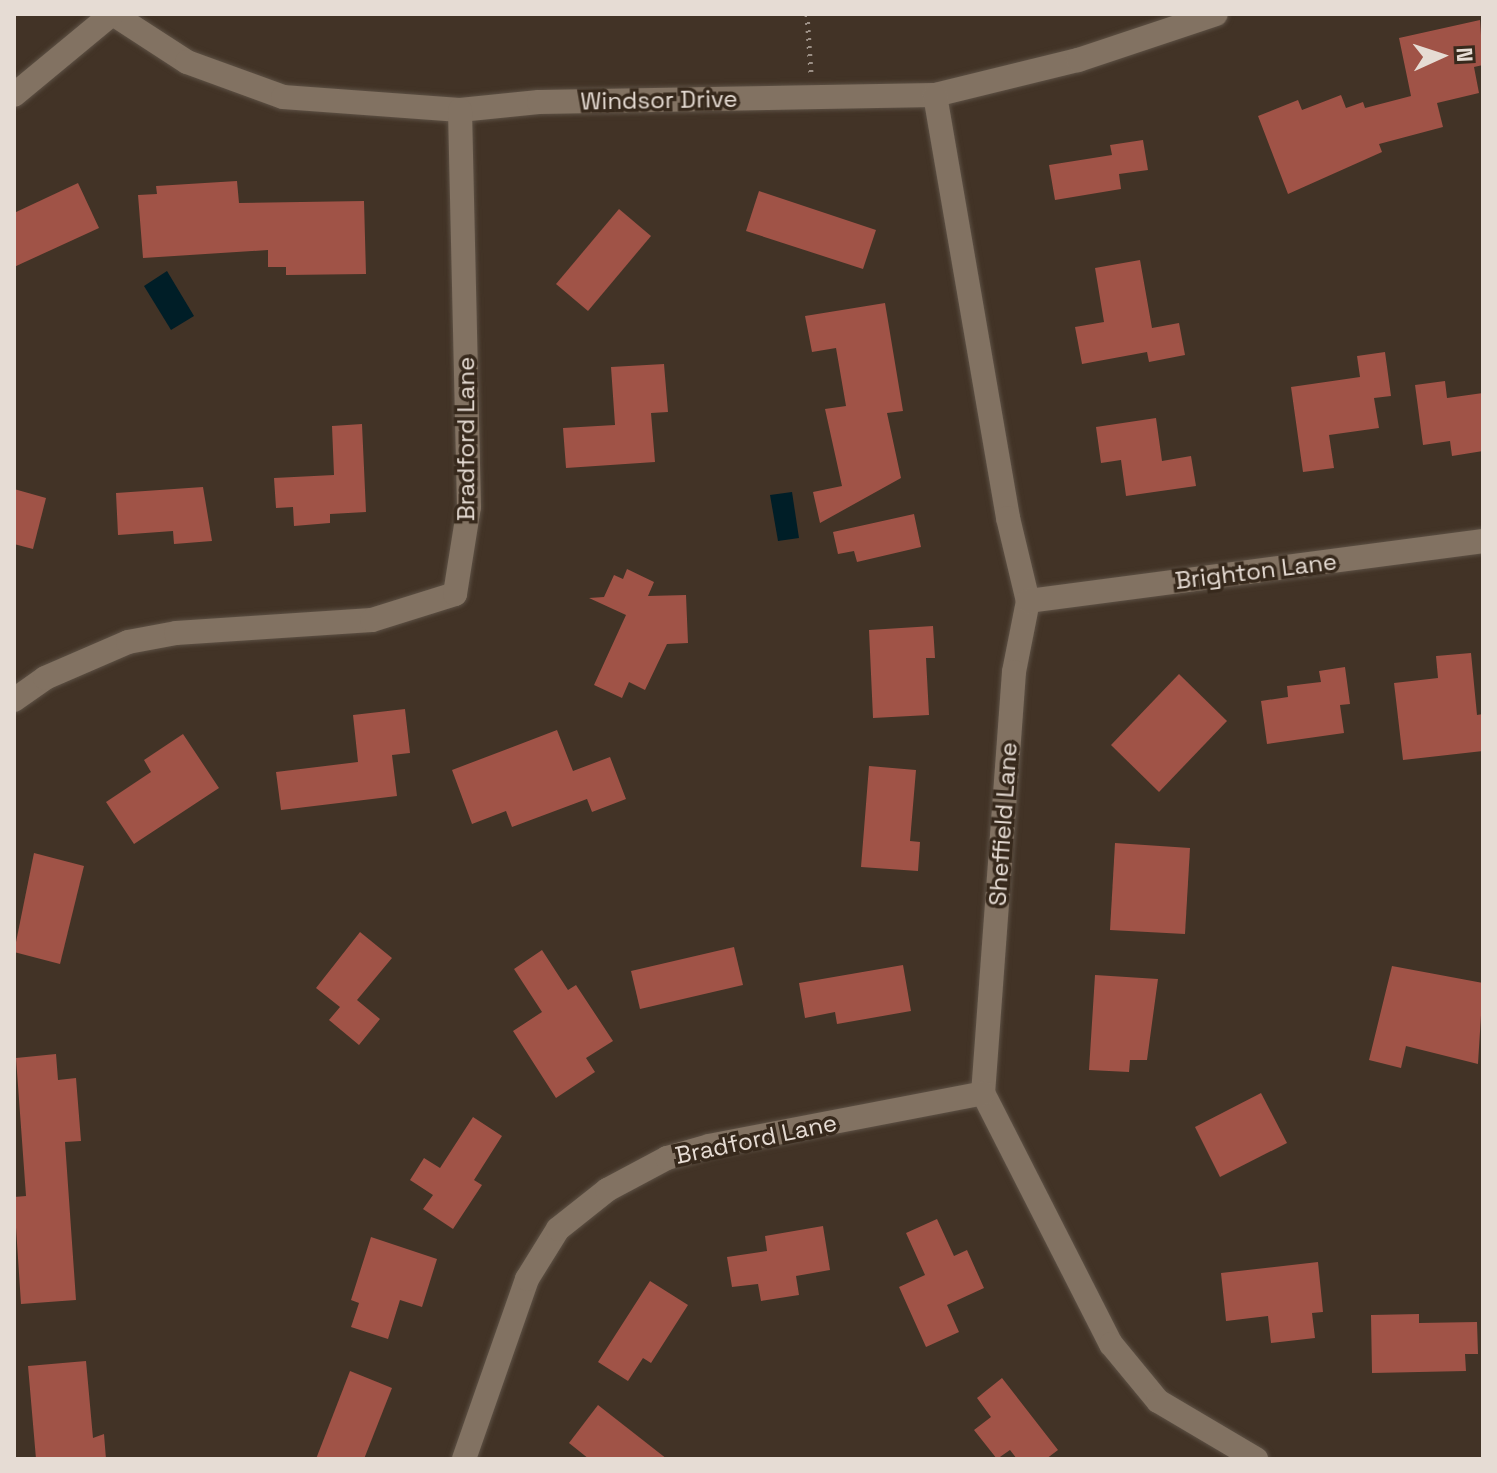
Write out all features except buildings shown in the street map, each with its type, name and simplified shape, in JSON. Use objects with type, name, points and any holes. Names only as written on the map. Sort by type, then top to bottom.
[{"type":"street","points":[[14,95],[112,14]]},
{"type":"street","name":"Windsor Drive","points":[[112,14],[187,62],[283,97],[460,110],[539,102],[935,95],[1078,60],[1216,14]]},
{"type":"street","name":"Sheffield Lane","points":[[935,95],[1008,518],[1028,601],[1014,672],[983,1093],[1066,1266],[1111,1344],[1158,1401],[1256,1459]]},
{"type":"street","name":"Bradford Lane","points":[[14,700],[45,678],[128,642],[176,633],[372,620],[455,594],[469,507],[460,110]]},
{"type":"street","name":"Brighton Lane","points":[[1028,601],[1483,541]]},
{"type":"street","name":"Bradford Lane","points":[[464,1459],[527,1279],[558,1229],[607,1190],[667,1158],[709,1146],[983,1093]]},
{"type":"path","points":[[807,14],[813,97]]},
{"type":"water","points":[[167,271],[194,316],[171,330],[144,286]]},
{"type":"water","points":[[792,492],[799,538],[778,541],[770,495]]}]
